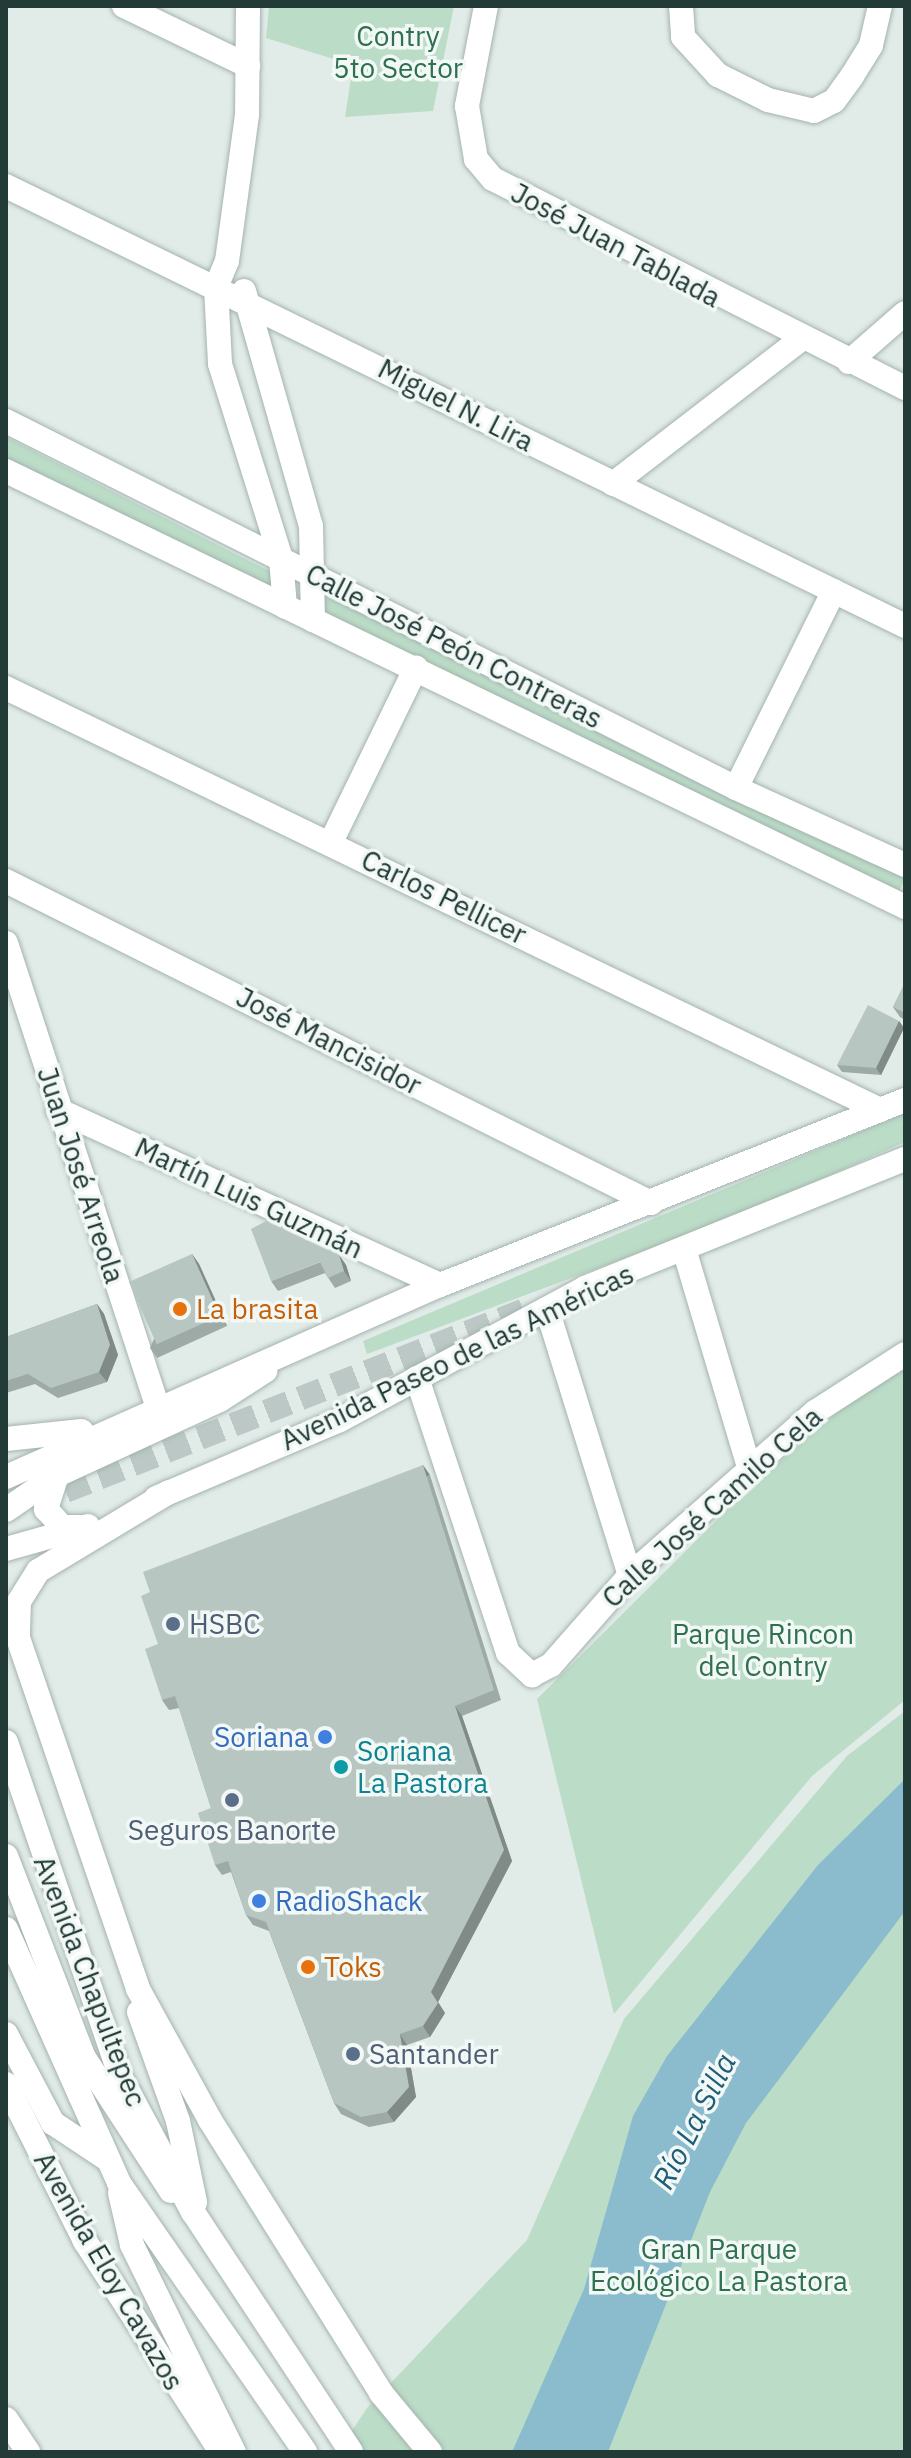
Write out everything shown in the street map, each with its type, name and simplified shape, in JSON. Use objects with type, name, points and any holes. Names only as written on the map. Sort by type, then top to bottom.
[{"type":"street","points":[[124,6],[248,66]]},
{"type":"street","points":[[248,6],[248,66],[227,261],[216,287],[226,388],[281,559],[285,607]]},
{"type":"street","name":"José Juan Tablada","points":[[486,6],[467,106],[476,159],[493,179],[800,340],[905,388]]},
{"type":"street","points":[[681,6],[693,56],[718,75],[768,100],[814,111],[834,101],[852,76],[871,45],[880,6]]},
{"type":"street","name":"Miguel N. Lira","points":[[6,186],[249,300],[613,484],[905,626]]},
{"type":"street","points":[[227,261],[249,300],[302,482],[315,575],[313,620]]},
{"type":"street","points":[[849,362],[905,313]]},
{"type":"street","points":[[613,484],[800,340]]},
{"type":"street","name":"Calle José Peón Contreras","points":[[6,421],[736,788],[905,865]]},
{"type":"street","name":"Calle José Peón Contreras","points":[[6,471],[905,907]]},
{"type":"street","points":[[736,788],[834,591]]},
{"type":"street","points":[[331,842],[416,668]]},
{"type":"street","name":"Carlos Pellicer","points":[[6,688],[331,842],[880,1110]]},
{"type":"street","name":"José Mancisidor","points":[[6,881],[651,1203]]},
{"type":"street","name":"Juan José Arreola","points":[[6,943],[157,1406]]},
{"type":"street","name":"Avenida Paseo de las Américas","points":[[11,1478],[157,1406],[440,1285],[905,1100]]},
{"type":"street","name":"Martín Luis Guzmán","points":[[58,1110],[440,1285]]},
{"type":"street","name":"Avenida Paseo de las Américas","points":[[6,1549],[86,1527],[169,1492],[417,1378],[547,1309],[905,1159]]},
{"type":"street","points":[[684,1249],[750,1470]]},
{"type":"street","points":[[547,1309],[630,1575]]},
{"type":"street","name":"Calle José Camilo Cela","points":[[417,1378],[508,1653],[532,1675],[551,1665],[630,1575],[750,1470],[864,1374],[905,1354]]},
{"type":"street","points":[[6,1510],[57,1475],[220,1400],[262,1375],[275,1356]]},
{"type":"street","points":[[6,1439],[61,1436],[131,1418]]},
{"type":"street","points":[[57,1475],[45,1499],[49,1517],[62,1527],[86,1527]]},
{"type":"street","points":[[169,1492],[55,1555],[23,1592],[16,1618],[53,1751],[140,1993],[210,2120],[381,2393],[430,2452]]},
{"type":"street","name":"Avenida Chapultepec","points":[[6,1742],[121,2078],[195,2216],[351,2452]]},
{"type":"street","points":[[6,1856],[83,2056],[140,2155],[195,2216]]},
{"type":"street","name":"Avenida Chapultepec","points":[[6,1929],[72,2088],[119,2183],[301,2445]]},
{"type":"street","points":[[140,1993],[139,2014],[178,2121],[195,2216]]},
{"type":"street","points":[[6,2034],[53,2123],[107,2159]]},
{"type":"street","name":"Avenida Eloy Cavazos","points":[[6,2084],[85,2241],[221,2452]]},
{"type":"street","points":[[119,2183],[132,2245],[234,2452]]},
{"type":"street","points":[[6,2419],[28,2452]]},
{"type":"green space","name":"Contry 5to Sector","points":[[269,6],[454,6],[433,111],[345,117],[353,65],[266,38]]},
{"type":"green space","points":[[6,437],[277,575],[269,591],[6,457]]},
{"type":"green space","points":[[322,594],[905,878],[896,897],[313,613]]},
{"type":"green space","points":[[905,1113],[905,1142],[738,1216],[367,1354],[363,1341]]},
{"type":"green space","name":"Parque Rincon del Contry","points":[[905,1366],[905,1700],[812,1776],[614,2014],[537,1699],[744,1493],[875,1380]]},
{"type":"green space","name":"Gran Parque Ecológico La Pastora","points":[[905,1711],[905,2452],[338,2452],[367,2408],[527,2240],[624,2019],[847,1756]]},
{"type":"water","name":"Río La Silla","points":[[905,1779],[905,1911],[746,2123],[710,2192],[608,2452],[512,2452],[584,2289],[633,2116],[667,2056],[818,1865]]},
{"type":"building","points":[[905,983],[905,1013],[893,1007]]},
{"type":"building","points":[[868,1005],[899,1021],[876,1068],[837,1065]]},
{"type":"building","points":[[272,1218],[339,1255],[344,1271],[328,1278],[320,1262],[271,1281],[251,1229]]},
{"type":"building","name":"La brasita","points":[[192,1254],[220,1316],[157,1344],[129,1282]]},
{"type":"building","points":[[97,1304],[110,1345],[99,1372],[51,1388],[28,1374],[6,1381],[6,1337]]},
{"type":"building","name":"Soriana La Pastora","points":[[423,1465],[494,1690],[455,1706],[504,1850],[431,1992],[438,2003],[423,2026],[400,2034],[409,2087],[387,2112],[361,2117],[334,2103],[266,1922],[246,1915],[228,1861],[215,1865],[198,1813],[211,1808],[175,1696],[162,1700],[145,1649],[158,1644],[141,1596],[150,1592],[143,1572]]},
{"type":"tunnel","points":[[32,1504],[530,1308]]},
{"type":"place","name":"La brasita","points":[[180,1309]]},
{"type":"place","name":"HSBC","points":[[173,1624]]},
{"type":"place","name":"Soriana","points":[[325,1737]]},
{"type":"place","name":"Soriana La Pastora","points":[[341,1767]]},
{"type":"place","name":"Seguros Banorte","points":[[232,1800]]},
{"type":"place","name":"RadioShack","points":[[259,1901]]},
{"type":"place","name":"Toks","points":[[308,1967]]},
{"type":"place","name":"Santander","points":[[353,2054]]}]
